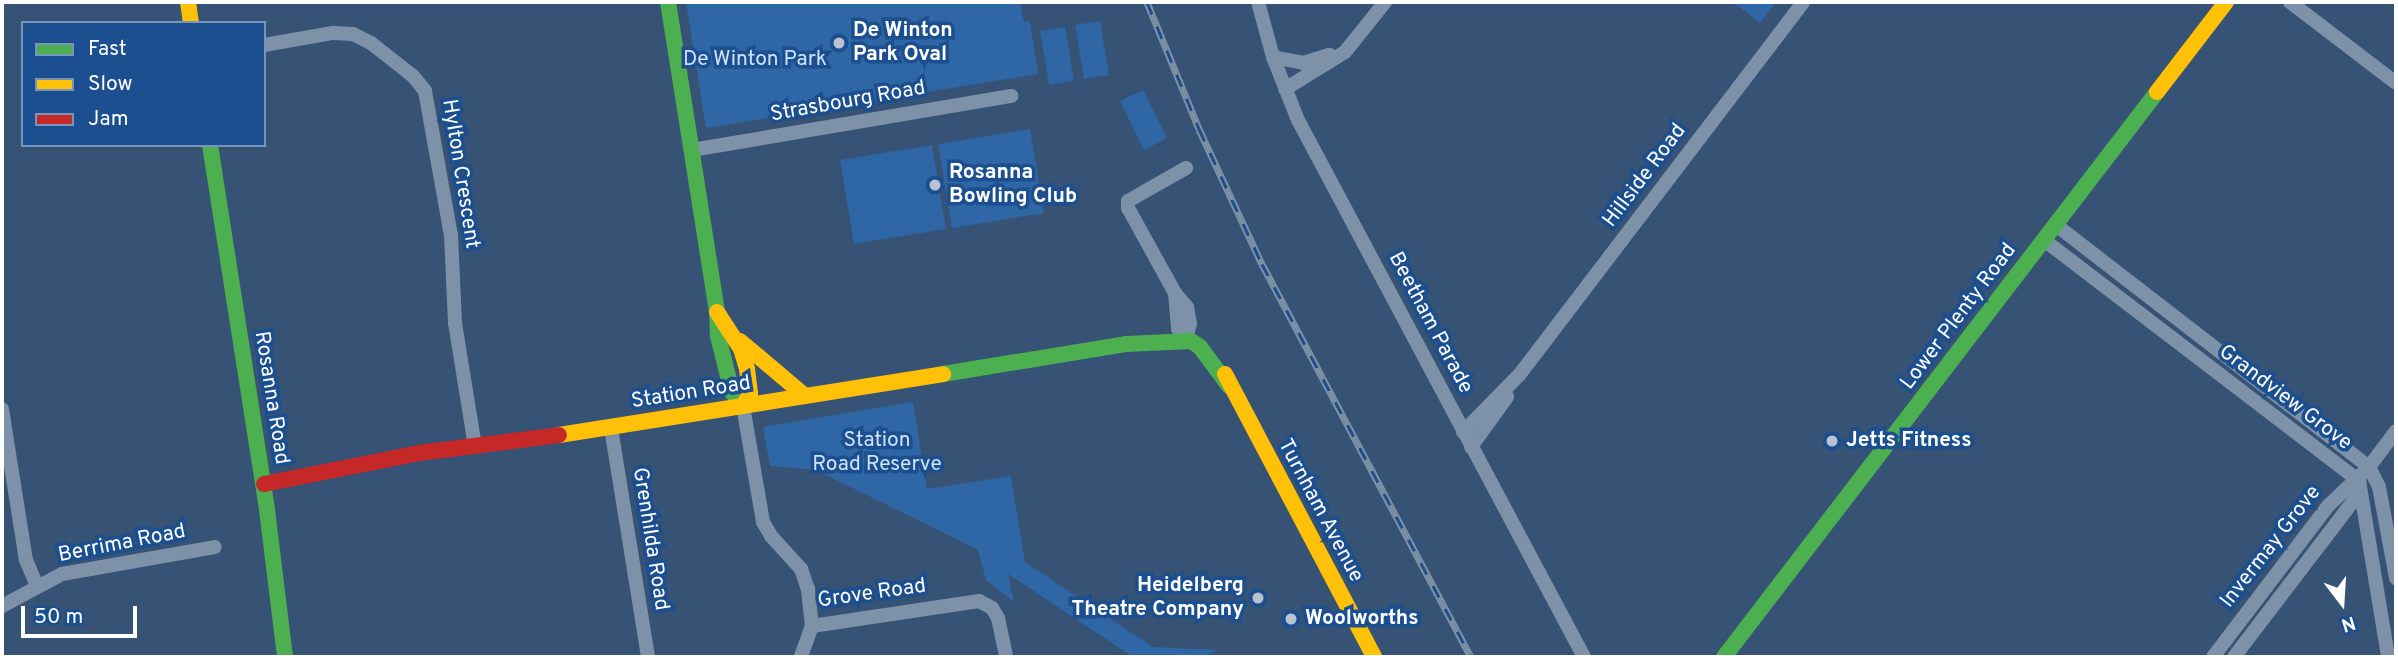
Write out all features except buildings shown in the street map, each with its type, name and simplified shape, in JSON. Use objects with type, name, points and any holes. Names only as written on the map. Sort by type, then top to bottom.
[{"type":"main road","points":[[188,2],[191,21]]},
{"type":"main road","name":"Grove Road","points":[[668,2],[717,311],[718,336],[730,388],[743,407],[750,397],[750,382],[743,355],[717,311]]},
{"type":"main road","name":"Lower Plenty Road","points":[[1725,657],[2226,2]]},
{"type":"main road","name":"Rosanna Road","points":[[210,147],[264,484],[285,657]]},
{"type":"main road","points":[[731,333],[805,396]]},
{"type":"main road","name":"Station Road","points":[[264,484],[366,462],[611,428],[1126,344],[1151,345],[1190,336]]},
{"type":"main road","name":"Turnham Avenue","points":[[1190,336],[1229,386],[1374,657]]},
{"type":"street","name":"Beetham Parade","points":[[1258,2],[1285,89],[1314,151],[1584,657]]},
{"type":"street","points":[[1285,89],[1345,52],[1385,2]]},
{"type":"street","name":"Hillside Road","points":[[1463,432],[1520,374],[1803,2]]},
{"type":"street","points":[[2290,2],[2396,83]]},
{"type":"street","points":[[1273,57],[1291,63],[1318,60],[1362,32]]},
{"type":"street","name":"Hylton Crescent","points":[[266,45],[333,33],[353,34],[371,43],[413,76],[425,91],[451,235],[456,323],[475,446]]},
{"type":"street","name":"Strasbourg Road","points":[[692,150],[1011,96]]},
{"type":"street","points":[[1186,167],[1128,201],[1128,208],[1175,293],[1190,336]]},
{"type":"street","name":"Grandview Grove","points":[[2056,225],[2369,467],[2379,487],[2396,578]]},
{"type":"street","name":"Grandview Grove","points":[[2044,240],[2358,483]]},
{"type":"street","name":"Hillside Road","points":[[1471,447],[1501,407],[1520,374]]},
{"type":"street","name":"Grove Road","points":[[743,407],[763,522],[771,536],[804,574],[812,626],[979,601],[992,608],[998,618],[1006,657]]},
{"type":"street","points":[[2,409],[26,560],[37,586]]},
{"type":"street","name":"Grenhilda Road","points":[[611,428],[648,657]]},
{"type":"street","name":"Invermay Grove","points":[[2213,657],[2329,505],[2358,483],[2396,431]]},
{"type":"street","points":[[2358,483],[2388,657]]},
{"type":"street","name":"Invermay Grove","points":[[2234,657],[2355,499],[2358,483]]},
{"type":"street","name":"Berrima Road","points":[[2,606],[62,574],[215,547]]},
{"type":"street","points":[[801,657],[812,626]]},
{"type":"green space","name":"De Winton Park","points":[[686,2],[1020,2],[1024,22],[1030,21],[1038,74],[706,128]]},
{"type":"green space","points":[[1733,2],[1776,2],[1760,23]]},
{"type":"green space","points":[[1100,21],[1109,75],[1084,79],[1075,25]]},
{"type":"green space","points":[[1065,27],[1074,81],[1049,85],[1040,31]]},
{"type":"green space","points":[[1143,90],[1167,138],[1144,150],[1120,101]]},
{"type":"green space","points":[[1030,129],[1044,213],[952,228],[938,144]]},
{"type":"green space","points":[[932,145],[946,229],[854,244],[840,160]]},
{"type":"green space","name":"Station Road Reserve","points":[[913,402],[927,489],[1011,476],[1025,562],[1153,647],[1217,650],[1204,657],[1133,657],[1008,574],[1014,602],[986,580],[978,550],[816,470],[770,466],[763,427]]},
{"type":"railway","points":[[1147,2],[1199,129],[1262,264],[1471,657]]},
{"type":"traffic: fast","points":[[668,2],[717,311],[718,336],[732,392],[743,406]]},
{"type":"traffic: fast","points":[[1724,657],[2157,92]]},
{"type":"traffic: fast","points":[[210,147],[267,510],[285,657]]},
{"type":"traffic: fast","points":[[943,374],[1126,344],[1191,341],[1200,347],[1229,386]]},
{"type":"traffic: slow","points":[[188,2],[191,21]]},
{"type":"traffic: slow","points":[[2157,92],[2226,2]]},
{"type":"traffic: slow","points":[[717,312],[741,349],[747,369],[750,394],[743,406]]},
{"type":"traffic: slow","points":[[740,341],[805,396]]},
{"type":"traffic: slow","points":[[559,435],[943,374]]},
{"type":"traffic: slow","points":[[1225,374],[1374,657]]},
{"type":"traffic: jam","points":[[264,484],[419,453],[559,435]]},
{"type":"place","name":"De Winton Park Oval","points":[[839,43]]},
{"type":"place","name":"Rosanna Bowling Club","points":[[935,185]]},
{"type":"place","name":"Jetts Fitness","points":[[1832,441]]},
{"type":"place","name":"Heidelberg Theatre Company","points":[[1258,598]]},
{"type":"place","name":"Woolworths","points":[[1291,619]]}]
